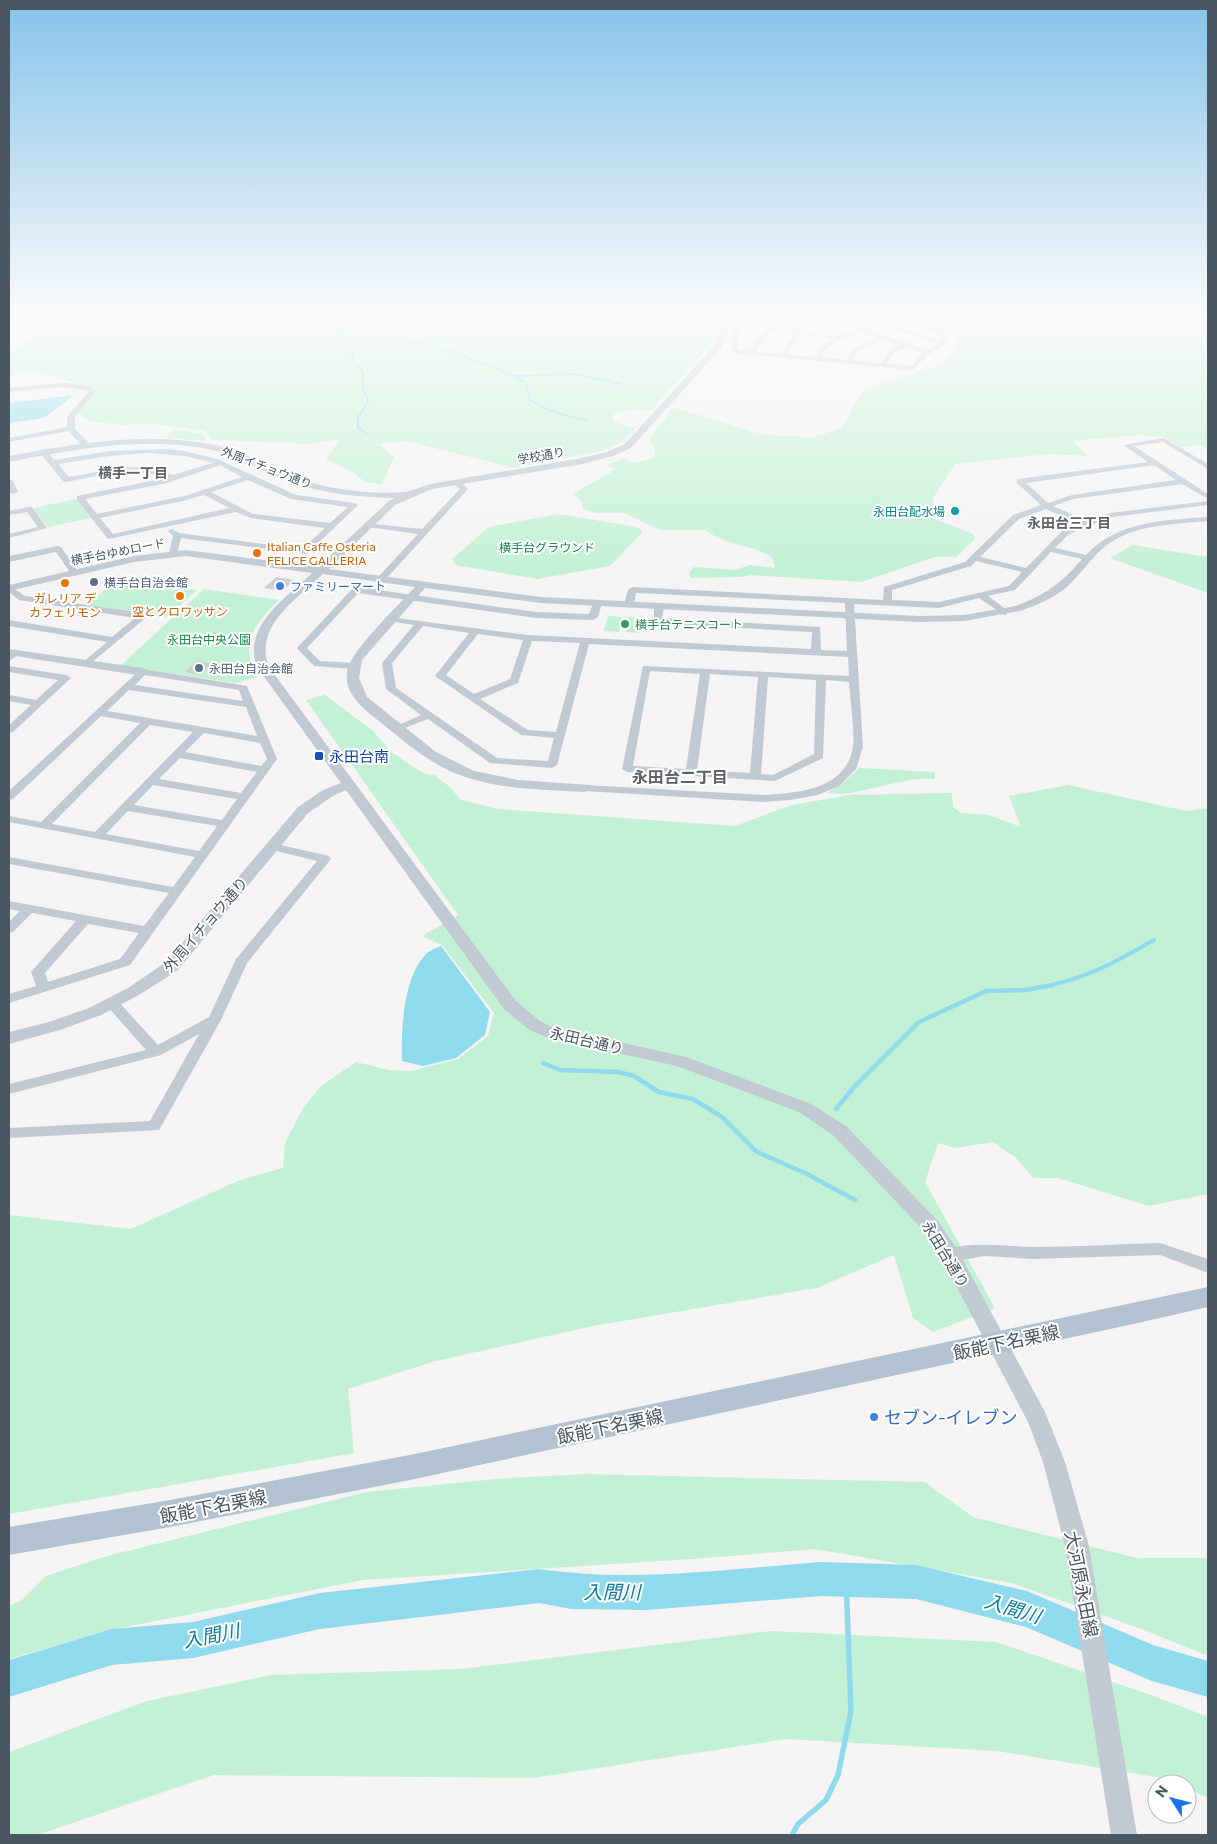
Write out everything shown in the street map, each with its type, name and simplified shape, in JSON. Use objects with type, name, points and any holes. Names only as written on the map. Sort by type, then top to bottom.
[{"type":"main road","name":"飯能下名栗線","points":[[9,1540],[119,1523],[483,1454],[998,1345],[1208,1297]]},
{"type":"street","points":[[86,398],[71,417],[71,429],[86,445]]},
{"type":"street","name":"学校通り","points":[[407,495],[456,482],[610,454],[628,446],[672,398]]},
{"type":"street","points":[[9,440],[71,429]]},
{"type":"street","name":"外周イチョウ通り","points":[[9,459],[86,445],[145,440],[220,449],[240,455],[292,479],[321,488],[358,493],[407,495]]},
{"type":"street","points":[[1208,468],[1164,440],[1127,445],[1208,497]]},
{"type":"street","points":[[203,457],[220,449]]},
{"type":"street","points":[[53,463],[104,453],[151,450],[203,457],[220,463],[288,496],[354,505],[304,552],[177,535],[166,525]]},
{"type":"street","points":[[44,452],[67,480],[122,469],[166,474],[173,478]]},
{"type":"street","points":[[220,463],[173,478],[80,498],[111,537],[238,509]]},
{"type":"street","points":[[1087,524],[1046,506],[1020,481],[1155,463]]},
{"type":"street","points":[[95,517],[204,492],[249,477]]},
{"type":"street","points":[[888,602],[888,589],[968,564],[1016,517],[1072,497],[1185,481]]},
{"type":"street","points":[[9,482],[14,491],[9,492]]},
{"type":"street","points":[[382,578],[464,489],[456,482]]},
{"type":"street","points":[[308,499],[321,488]]},
{"type":"street","points":[[204,492],[251,516],[331,526]]},
{"type":"street","name":"永田台通り","points":[[407,495],[392,503],[272,617],[261,631],[258,653],[264,667],[348,785],[510,1005],[534,1025],[548,1032],[680,1061],[783,1098],[818,1115],[840,1131],[918,1210],[950,1255],[998,1345]]},
{"type":"street","points":[[629,604],[632,590],[939,605],[1012,588],[1066,532],[1110,515],[1208,503]]},
{"type":"street","points":[[9,513],[30,509],[43,528],[9,536]]},
{"type":"street","points":[[1016,609],[1038,601],[1058,590],[1097,548],[1116,536],[1155,526],[1208,519]]},
{"type":"street","points":[[368,525],[425,532]]},
{"type":"street","points":[[173,553],[177,535]]},
{"type":"street","points":[[9,559],[58,548],[74,572]]},
{"type":"street","points":[[1049,549],[1088,558]]},
{"type":"street","name":"横手台ゆめロード","points":[[9,588],[74,572],[173,553],[199,553],[519,597],[597,603],[940,619],[1016,609]]},
{"type":"street","points":[[975,558],[1028,571]]},
{"type":"street","points":[[423,584],[354,666],[352,678],[359,696],[366,706],[441,760],[467,774],[498,781],[585,788],[771,798],[814,792],[843,778],[852,769],[858,746],[849,600]]},
{"type":"street","points":[[9,588],[22,598],[143,616],[86,664]]},
{"type":"street","points":[[354,666],[317,664],[302,648],[356,590],[536,615],[593,617],[597,603]]},
{"type":"street","points":[[980,595],[1004,612]]},
{"type":"street","points":[[9,604],[22,598]]},
{"type":"street","points":[[660,606],[657,620],[817,629],[816,653]]},
{"type":"street","points":[[392,619],[528,638],[852,654]]},
{"type":"street","points":[[9,623],[114,640]]},
{"type":"street","points":[[421,623],[387,664],[391,689],[494,761],[552,765],[585,640]]},
{"type":"street","points":[[475,630],[440,676],[524,733],[560,735]]},
{"type":"street","points":[[473,698],[514,681],[528,638]]},
{"type":"street","points":[[9,999],[125,962],[149,931],[223,824],[272,759],[243,688],[11,654]]},
{"type":"street","points":[[821,678],[820,756],[775,778],[628,769],[647,664],[705,672],[821,678],[854,680]]},
{"type":"street","points":[[9,669],[66,678],[9,730]]},
{"type":"street","points":[[9,797],[143,672]]},
{"type":"street","points":[[691,773],[705,672]]},
{"type":"street","points":[[755,777],[763,675]]},
{"type":"street","points":[[127,687],[250,705]]},
{"type":"street","points":[[9,698],[38,703]]},
{"type":"street","points":[[99,713],[263,740]]},
{"type":"street","points":[[398,728],[430,716]]},
{"type":"street","points":[[44,825],[148,721]]},
{"type":"street","points":[[98,835],[201,730]]},
{"type":"street","points":[[177,754],[263,770]]},
{"type":"street","points":[[720,796],[722,776]]},
{"type":"street","points":[[151,781],[243,797]]},
{"type":"street","name":"外周イチョウ通り","points":[[9,1038],[77,1020],[114,1004],[134,993],[172,966],[303,810],[328,793],[348,785]]},
{"type":"street","points":[[125,807],[223,824]]},
{"type":"street","points":[[9,818],[202,855]]},
{"type":"street","points":[[9,1133],[154,1126],[214,1020],[241,962],[326,859],[272,846]]},
{"type":"street","points":[[9,860],[176,891]]},
{"type":"street","points":[[9,905],[149,931]]},
{"type":"street","points":[[9,930],[30,909]]},
{"type":"street","points":[[43,988],[38,972],[86,918]]},
{"type":"street","points":[[114,1004],[156,1052]]},
{"type":"street","points":[[9,1089],[156,1052],[214,1020]]},
{"type":"street","points":[[950,1255],[985,1250],[1032,1253],[1160,1249],[1208,1266]]},
{"type":"street","name":"大河原永田線","points":[[998,1345],[1037,1419],[1054,1462],[1076,1546],[1124,1835]]},
{"type":"green space","points":[[86,398],[663,398],[651,411],[630,410],[612,415],[613,421],[635,429],[620,443],[602,451],[515,468],[406,441],[379,444],[394,457],[382,484],[365,482],[354,473],[326,459],[340,439],[310,444],[214,440],[210,439],[206,431],[153,424],[121,425],[90,421],[74,412]]},
{"type":"green space","points":[[859,398],[1208,398],[1208,449],[1199,445],[1180,447],[1164,437],[1142,435],[1072,441],[1089,456],[1049,454],[955,464],[933,498],[932,518],[973,534],[975,539],[956,557],[935,557],[861,582],[751,575],[743,577],[691,578],[689,573],[694,567],[734,570],[750,565],[775,568],[772,557],[758,550],[725,541],[704,530],[660,530],[624,513],[596,513],[582,509],[583,503],[574,494],[615,469],[606,465],[625,458],[632,463],[652,459],[656,453],[649,439],[670,409],[675,408],[764,435],[813,437],[842,428]]},
{"type":"green space","points":[[174,429],[202,434],[206,441],[165,438]]},
{"type":"green space","points":[[76,499],[91,518],[48,527],[33,508]]},
{"type":"green space","name":"横手台グラウンド","points":[[558,514],[637,527],[643,532],[610,566],[537,579],[456,565],[452,559],[489,527]]},
{"type":"green space","points":[[1133,545],[1208,557],[1208,593],[1110,558]]},
{"type":"green space","points":[[119,579],[197,590],[167,617],[86,605]]},
{"type":"green space","name":"永田台中央公園","points":[[204,589],[279,600],[256,626],[249,644],[252,665],[258,677],[235,683],[120,666]]},
{"type":"green space","points":[[608,616],[622,617],[619,632],[604,631]]},
{"type":"green space","points":[[629,617],[644,618],[641,633],[626,632]]},
{"type":"green space","points":[[325,695],[373,731],[391,752],[423,773],[434,775],[450,787],[461,800],[498,809],[735,826],[792,805],[850,795],[952,793],[953,807],[961,813],[989,815],[1021,827],[1009,796],[1068,785],[1186,811],[1208,808],[1208,1194],[1149,1206],[1058,1178],[1033,1178],[1016,1158],[993,1142],[955,1148],[938,1143],[925,1182],[995,1308],[933,1332],[913,1318],[894,1255],[817,1288],[593,1326],[432,1362],[348,1389],[354,1453],[9,1514],[9,1215],[131,1229],[240,1180],[283,1168],[285,1143],[303,1108],[321,1086],[356,1062],[389,1070],[412,1071],[458,1059],[488,1036],[494,1013],[442,945],[422,936],[458,915],[306,700]]},
{"type":"green space","points":[[860,768],[935,772],[935,779],[908,780],[854,792],[827,793],[839,786]]},
{"type":"green space","points":[[587,1474],[925,1482],[973,1517],[1137,1558],[1208,1558],[1208,1656],[1144,1630],[1012,1583],[815,1549],[692,1559],[363,1580],[110,1630],[9,1659],[9,1606],[21,1601],[46,1576],[107,1556],[367,1492],[506,1478]]},
{"type":"green space","points":[[771,1631],[996,1642],[1154,1696],[1208,1717],[1208,1798],[1197,1793],[1197,1774],[1147,1774],[1147,1776],[997,1751],[786,1739],[533,1778],[214,1775],[37,1835],[9,1835],[9,1752],[147,1701],[271,1675],[461,1669]]},
{"type":"water","points":[[49,398],[70,398],[44,418],[9,423],[9,403]]},
{"type":"water","points":[[441,946],[490,1012],[485,1035],[456,1058],[423,1066],[402,1061],[403,1019],[408,989],[419,963],[427,953]]},
{"type":"building","name":"ファミリーマート","points":[[276,577],[294,580],[283,591],[264,588]]},
{"type":"building","name":"永田台自治会館","points":[[197,661],[213,664],[200,675],[185,672]]},
{"type":"waterway","points":[[366,433],[358,428],[358,418],[368,401],[367,398]]},
{"type":"waterway","points":[[530,398],[557,413],[586,420]]},
{"type":"waterway","points":[[1046,986],[1061,983],[1115,962],[1154,940]]},
{"type":"waterway","points":[[836,1109],[854,1087],[919,1022],[986,991],[1026,990],[1053,985]]},
{"type":"waterway","points":[[543,1063],[560,1070],[618,1072],[634,1076],[659,1092],[693,1099],[722,1117],[757,1152],[805,1173],[855,1200]]},
{"type":"waterway","name":"入間川","points":[[9,1679],[112,1647],[193,1640],[320,1611],[539,1586],[571,1591],[647,1592],[821,1579],[916,1582],[1027,1609],[1152,1663],[1208,1679]]},
{"type":"waterway","points":[[792,1835],[798,1824],[826,1800],[838,1775],[851,1711],[846,1579]]},
{"type":"place","name":"永田台配水場","points":[[955,511]]},
{"type":"place","name":"Italian Caffe Osteria FELICE GALLERIA","points":[[257,553]]},
{"type":"place","name":"横手台自治会館","points":[[94,582]]},
{"type":"place","name":"ガレリア デ カフェリモン","points":[[65,583]]},
{"type":"place","name":"ファミリーマート","points":[[280,586]]},
{"type":"place","name":"空とクロワッサン","points":[[180,596]]},
{"type":"place","name":"横手台テニスコート","points":[[625,624]]},
{"type":"place","name":"永田台自治会館","points":[[199,668]]},
{"type":"place","name":"永田台南","points":[[319,756]]},
{"type":"place","name":"セブン-イレブン","points":[[874,1417]]},
{"type":"district","name":"横手一丁目","points":[[133,472]]},
{"type":"district","name":"永田台三丁目","points":[[1069,522]]},
{"type":"district","name":"永田台二丁目","points":[[680,776]]}]
